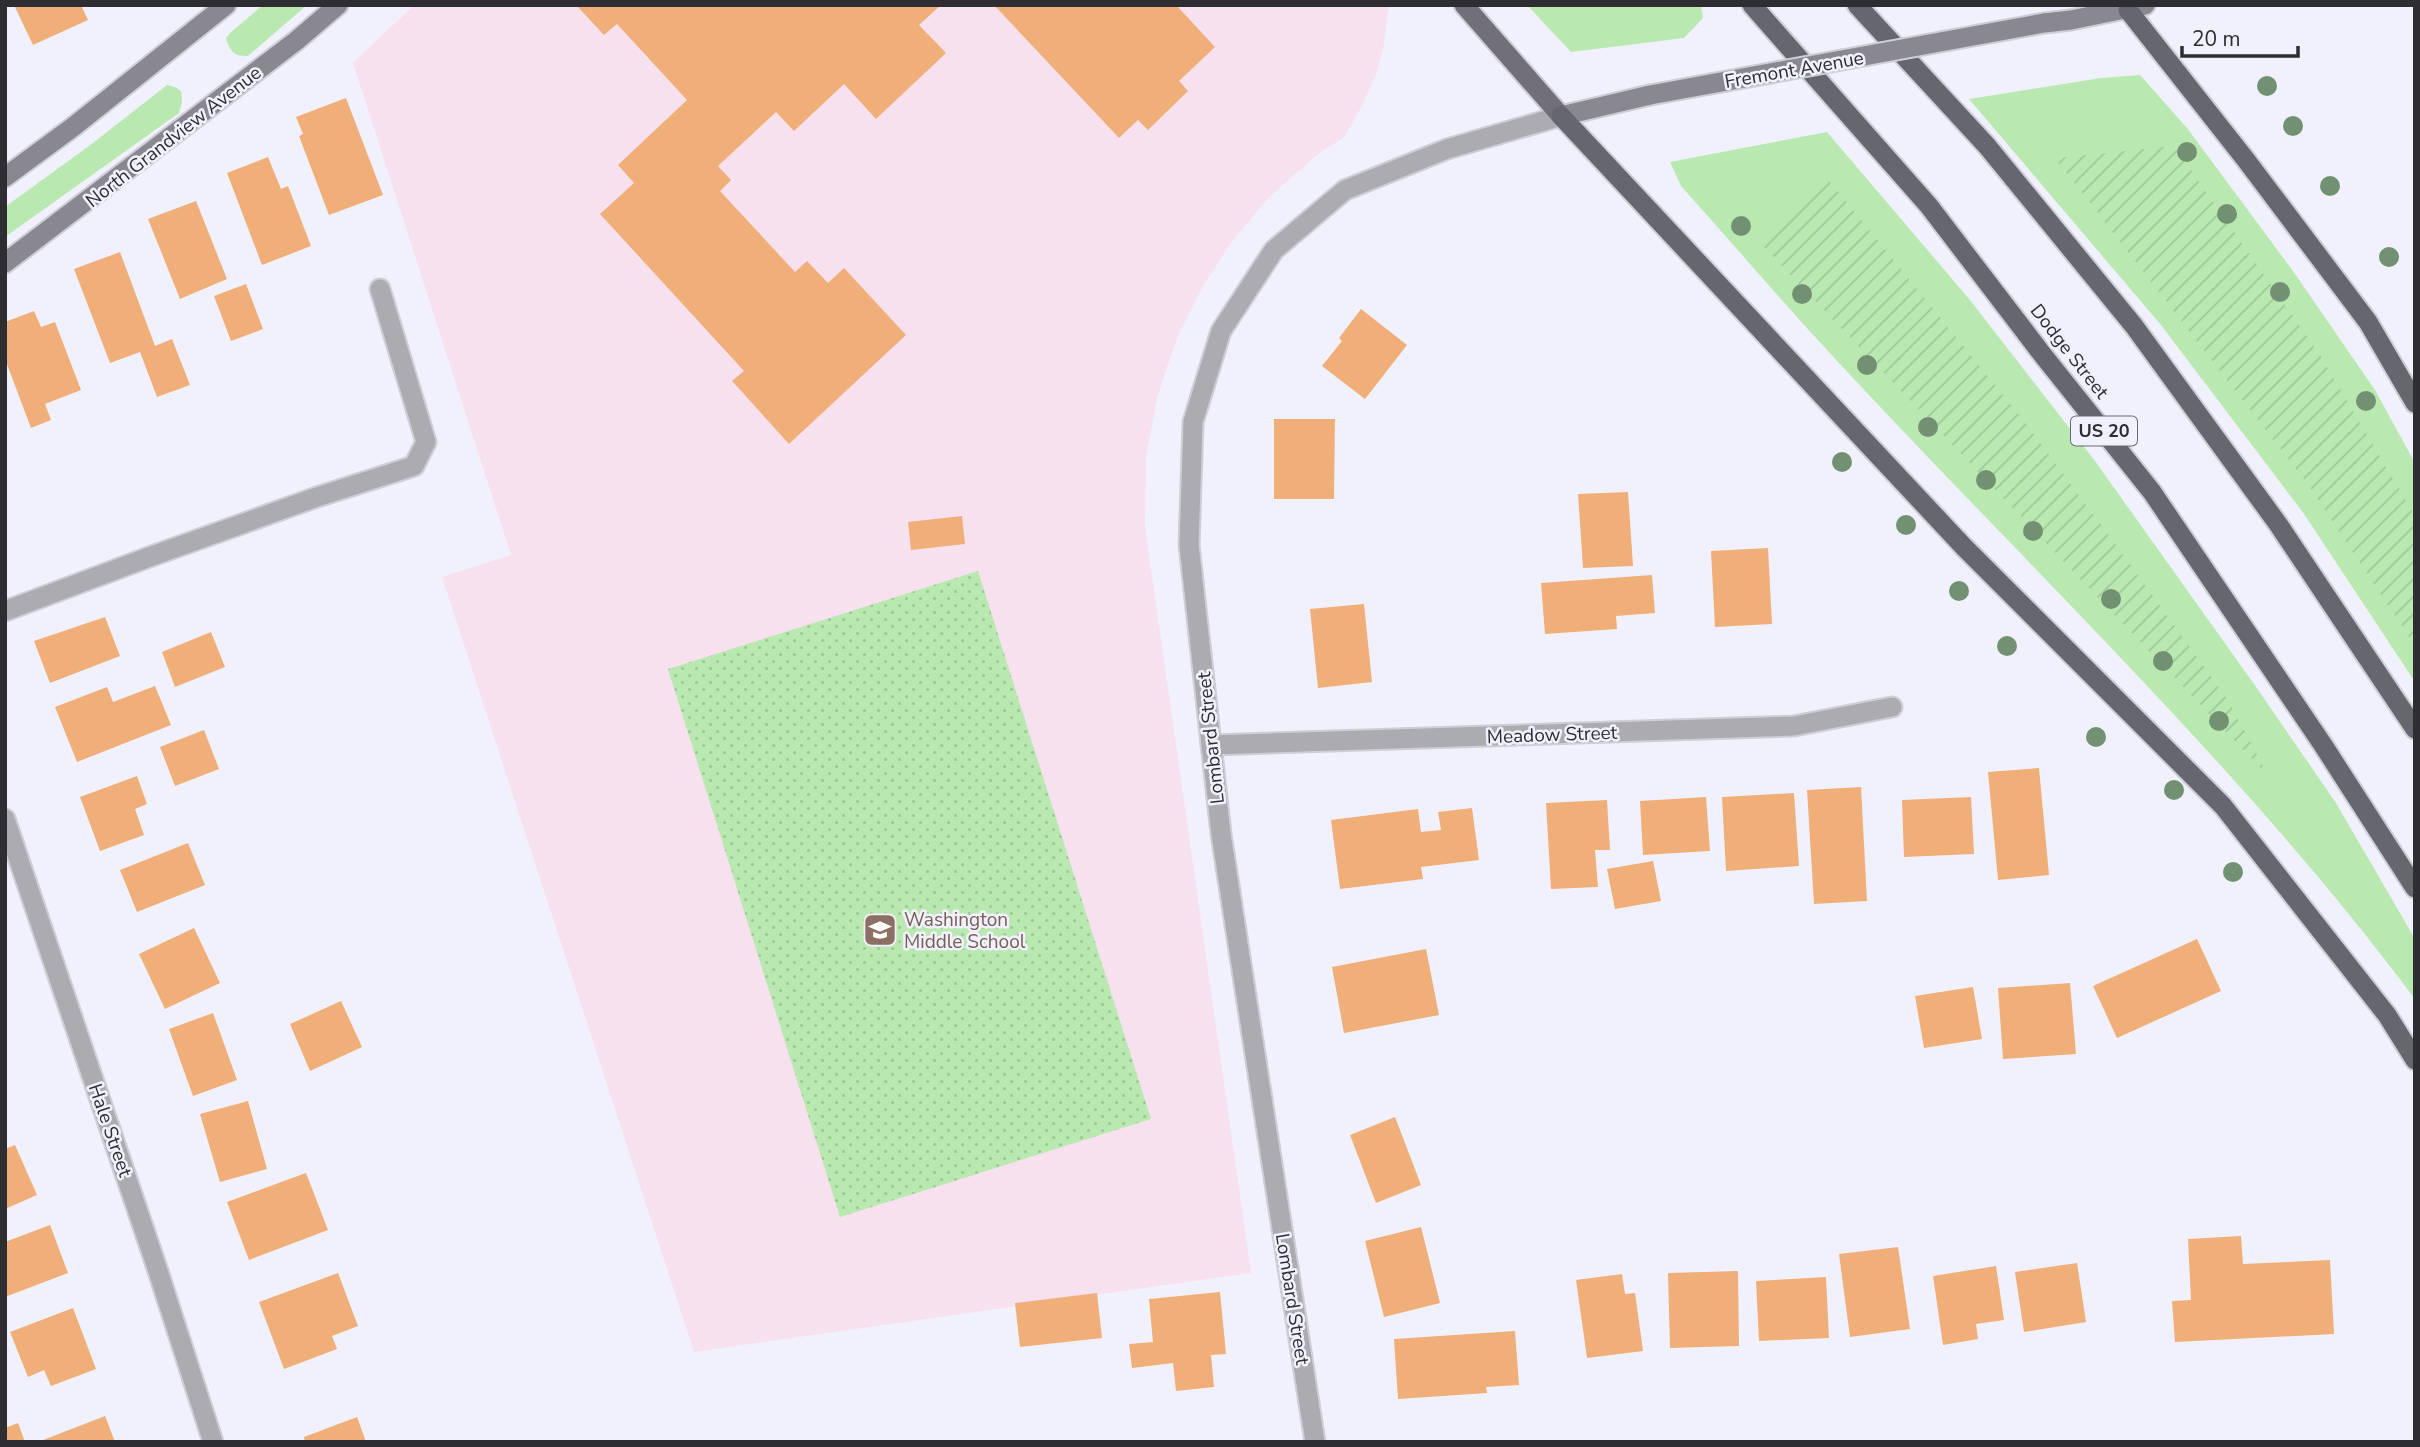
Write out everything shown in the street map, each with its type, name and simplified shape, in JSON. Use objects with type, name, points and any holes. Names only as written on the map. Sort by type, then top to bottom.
[{"type":"highway","name":"Dodge Street","points":[[1752,5],[1929,206],[2152,492],[2323,744],[2415,888]]},
{"type":"highway","points":[[1857,5],[1987,146],[2134,326],[2278,524],[2415,729]]},
{"type":"highway","points":[[2132,7],[2368,322],[2415,404]]},
{"type":"highway","points":[[1561,116],[1963,546],[2223,806],[2387,1015],[2415,1060]]},
{"type":"main road","points":[[5,177],[73,127],[226,5]]},
{"type":"main road","name":"North Grandview Avenue","points":[[5,263],[296,41],[338,5]]},
{"type":"main road","points":[[1464,5],[1561,116]]},
{"type":"main road","name":"Fremont Avenue","points":[[1561,116],[1650,95],[2132,7]]},
{"type":"street","name":"Fremont Avenue","points":[[1447,149],[1561,116]]},
{"type":"street","name":"Lombard Street","points":[[1315,1442],[1221,834],[1189,545],[1193,422],[1221,331],[1274,250],[1345,190],[1447,149]]},
{"type":"street","points":[[5,611],[241,524],[414,466],[426,442],[380,289]]},
{"type":"street","name":"Meadow Street","points":[[1211,745],[1794,726],[1892,707]]},
{"type":"street","name":"Hale Street","points":[[5,819],[157,1268],[212,1442]]},
{"type":"shaded area","name":"Washington Middle School","points":[[414,5],[1389,5],[1383,50],[1376,74],[1344,137],[1317,155],[1269,197],[1230,244],[1202,288],[1180,331],[1167,367],[1157,399],[1146,458],[1145,526],[1251,1273],[694,1352],[442,577],[511,555],[353,63]]},
{"type":"green space","points":[[263,5],[307,5],[248,56],[236,54],[231,50],[226,38]]},
{"type":"green space","points":[[1527,5],[1701,5],[1703,18],[1684,38],[1571,52]]},
{"type":"green space","points":[[2140,75],[2187,128],[2293,271],[2375,390],[2415,463],[2415,682],[2304,514],[2161,325],[1969,99],[2101,78]]},
{"type":"green space","points":[[167,85],[181,91],[179,113],[5,237],[5,207]]},
{"type":"green space","points":[[1827,132],[1970,300],[2095,461],[2336,803],[2415,939],[2415,999],[2349,914],[2280,832],[2135,673],[1819,341],[1681,186],[1670,162]]},
{"type":"green space","points":[[2174,146],[2320,355],[2415,516],[2415,646],[2307,483],[2055,158]]},
{"type":"green space","points":[[1828,179],[2028,426],[2132,567],[2228,700],[2269,777],[1764,247]]},
{"type":"green space","points":[[978,571],[1151,1119],[840,1217],[668,669]]},
{"type":"building","points":[[14,5],[81,5],[88,20],[33,45]]},
{"type":"building","points":[[576,5],[941,5],[919,25],[946,53],[876,119],[844,84],[794,131],[776,112],[718,166],[731,180],[720,191],[795,272],[807,261],[828,283],[844,268],[906,335],[789,444],[732,381],[744,371],[600,214],[634,183],[618,165],[687,100],[617,24],[604,35]]},
{"type":"building","points":[[994,5],[1176,5],[1215,47],[1179,81],[1188,91],[1148,130],[1138,120],[1119,138]]},
{"type":"building","points":[[346,98],[383,195],[329,215],[299,136],[303,134],[296,117]]},
{"type":"building","points":[[268,157],[281,189],[288,186],[311,246],[262,265],[227,173]]},
{"type":"building","points":[[196,201],[227,279],[180,299],[148,219]]},
{"type":"building","points":[[120,252],[155,346],[172,339],[190,385],[157,397],[140,352],[110,363],[74,269]]},
{"type":"building","points":[[246,284],[263,329],[231,341],[214,296]]},
{"type":"building","points":[[1361,309],[1407,345],[1365,399],[1322,366],[1342,341],[1339,338]]},
{"type":"building","points":[[34,311],[41,327],[55,322],[81,390],[45,404],[51,420],[31,428],[5,359],[5,322]]},
{"type":"building","points":[[1274,419],[1335,419],[1334,499],[1274,499]]},
{"type":"building","points":[[1628,492],[1633,566],[1583,568],[1578,494]]},
{"type":"building","points":[[962,516],[965,544],[911,550],[908,522]]},
{"type":"building","points":[[1768,548],[1772,624],[1715,627],[1711,551]]},
{"type":"building","points":[[1652,575],[1655,613],[1616,616],[1617,629],[1545,634],[1541,583]]},
{"type":"building","points":[[1364,604],[1372,682],[1318,688],[1310,609]]},
{"type":"building","points":[[105,617],[120,656],[50,683],[34,641]]},
{"type":"building","points":[[211,632],[225,667],[175,687],[162,652]]},
{"type":"building","points":[[155,686],[171,725],[77,762],[55,707],[107,687],[113,702]]},
{"type":"building","points":[[204,730],[219,769],[175,786],[160,747]]},
{"type":"building","points":[[2039,768],[2049,875],[1998,880],[1988,772]]},
{"type":"building","points":[[137,776],[147,804],[135,809],[144,835],[100,851],[80,797]]},
{"type":"building","points":[[1861,787],[1867,901],[1814,904],[1807,790]]},
{"type":"building","points":[[1794,793],[1799,866],[1726,871],[1722,797]]},
{"type":"building","points":[[1706,797],[1710,851],[1643,855],[1640,801]]},
{"type":"building","points":[[1971,797],[1974,854],[1904,857],[1902,800]]},
{"type":"building","points":[[1607,800],[1610,850],[1595,850],[1598,887],[1551,889],[1546,803]]},
{"type":"building","points":[[1472,808],[1479,860],[1421,867],[1423,879],[1340,889],[1331,820],[1418,809],[1421,832],[1441,830],[1438,812]]},
{"type":"building","points":[[188,843],[205,885],[137,912],[120,870]]},
{"type":"building","points":[[1653,861],[1661,901],[1615,909],[1607,869]]},
{"type":"building","points":[[194,928],[220,983],[165,1009],[139,954]]},
{"type":"building","points":[[2197,939],[2221,991],[2117,1038],[2093,986]]},
{"type":"building","points":[[1426,949],[1439,1015],[1344,1033],[1332,967]]},
{"type":"building","points":[[2070,983],[2076,1054],[2003,1059],[1998,988]]},
{"type":"building","points":[[1973,987],[1982,1039],[1924,1048],[1915,996]]},
{"type":"building","points":[[341,1001],[362,1047],[310,1071],[290,1024]]},
{"type":"building","points":[[213,1013],[237,1080],[193,1096],[169,1029]]},
{"type":"building","points":[[248,1101],[267,1169],[220,1182],[200,1114]]},
{"type":"building","points":[[1395,1117],[1421,1185],[1376,1203],[1350,1135]]},
{"type":"building","points":[[15,1145],[37,1195],[5,1209],[5,1149]]},
{"type":"building","points":[[306,1173],[328,1230],[249,1260],[227,1202]]},
{"type":"building","points":[[50,1225],[68,1273],[5,1297],[5,1242]]},
{"type":"building","points":[[1421,1227],[1440,1303],[1384,1317],[1365,1241]]},
{"type":"building","points":[[2241,1236],[2243,1264],[2330,1260],[2334,1334],[2175,1342],[2172,1301],[2191,1300],[2188,1239]]},
{"type":"building","points":[[1898,1247],[1910,1329],[1850,1337],[1839,1254]]},
{"type":"building","points":[[2077,1263],[2086,1322],[2024,1332],[2015,1272]]},
{"type":"building","points":[[1996,1266],[2004,1320],[1976,1324],[1978,1339],[1943,1345],[1933,1276]]},
{"type":"building","points":[[1738,1271],[1739,1346],[1670,1348],[1668,1273]]},
{"type":"building","points":[[338,1273],[358,1326],[332,1336],[337,1349],[284,1369],[259,1302]]},
{"type":"building","points":[[1622,1274],[1625,1294],[1635,1293],[1643,1351],[1587,1358],[1576,1280]]},
{"type":"building","points":[[1826,1277],[1829,1338],[1759,1341],[1756,1281]]},
{"type":"building","points":[[1220,1292],[1226,1354],[1211,1355],[1214,1387],[1176,1391],[1173,1363],[1132,1368],[1129,1344],[1153,1342],[1149,1299]]},
{"type":"building","points":[[1097,1293],[1102,1338],[1020,1347],[1015,1303]]},
{"type":"building","points":[[73,1308],[96,1369],[51,1386],[44,1370],[28,1377],[10,1332]]},
{"type":"building","points":[[1515,1331],[1519,1385],[1486,1387],[1487,1393],[1398,1399],[1394,1339]]},
{"type":"building","points":[[105,1416],[115,1442],[38,1442]]},
{"type":"building","points":[[357,1417],[366,1442],[305,1442],[304,1437]]},
{"type":"building","points":[[18,1423],[25,1442],[5,1442],[5,1428]]},
{"type":"place","name":"Washington Middle School","points":[[880,930]]}]
